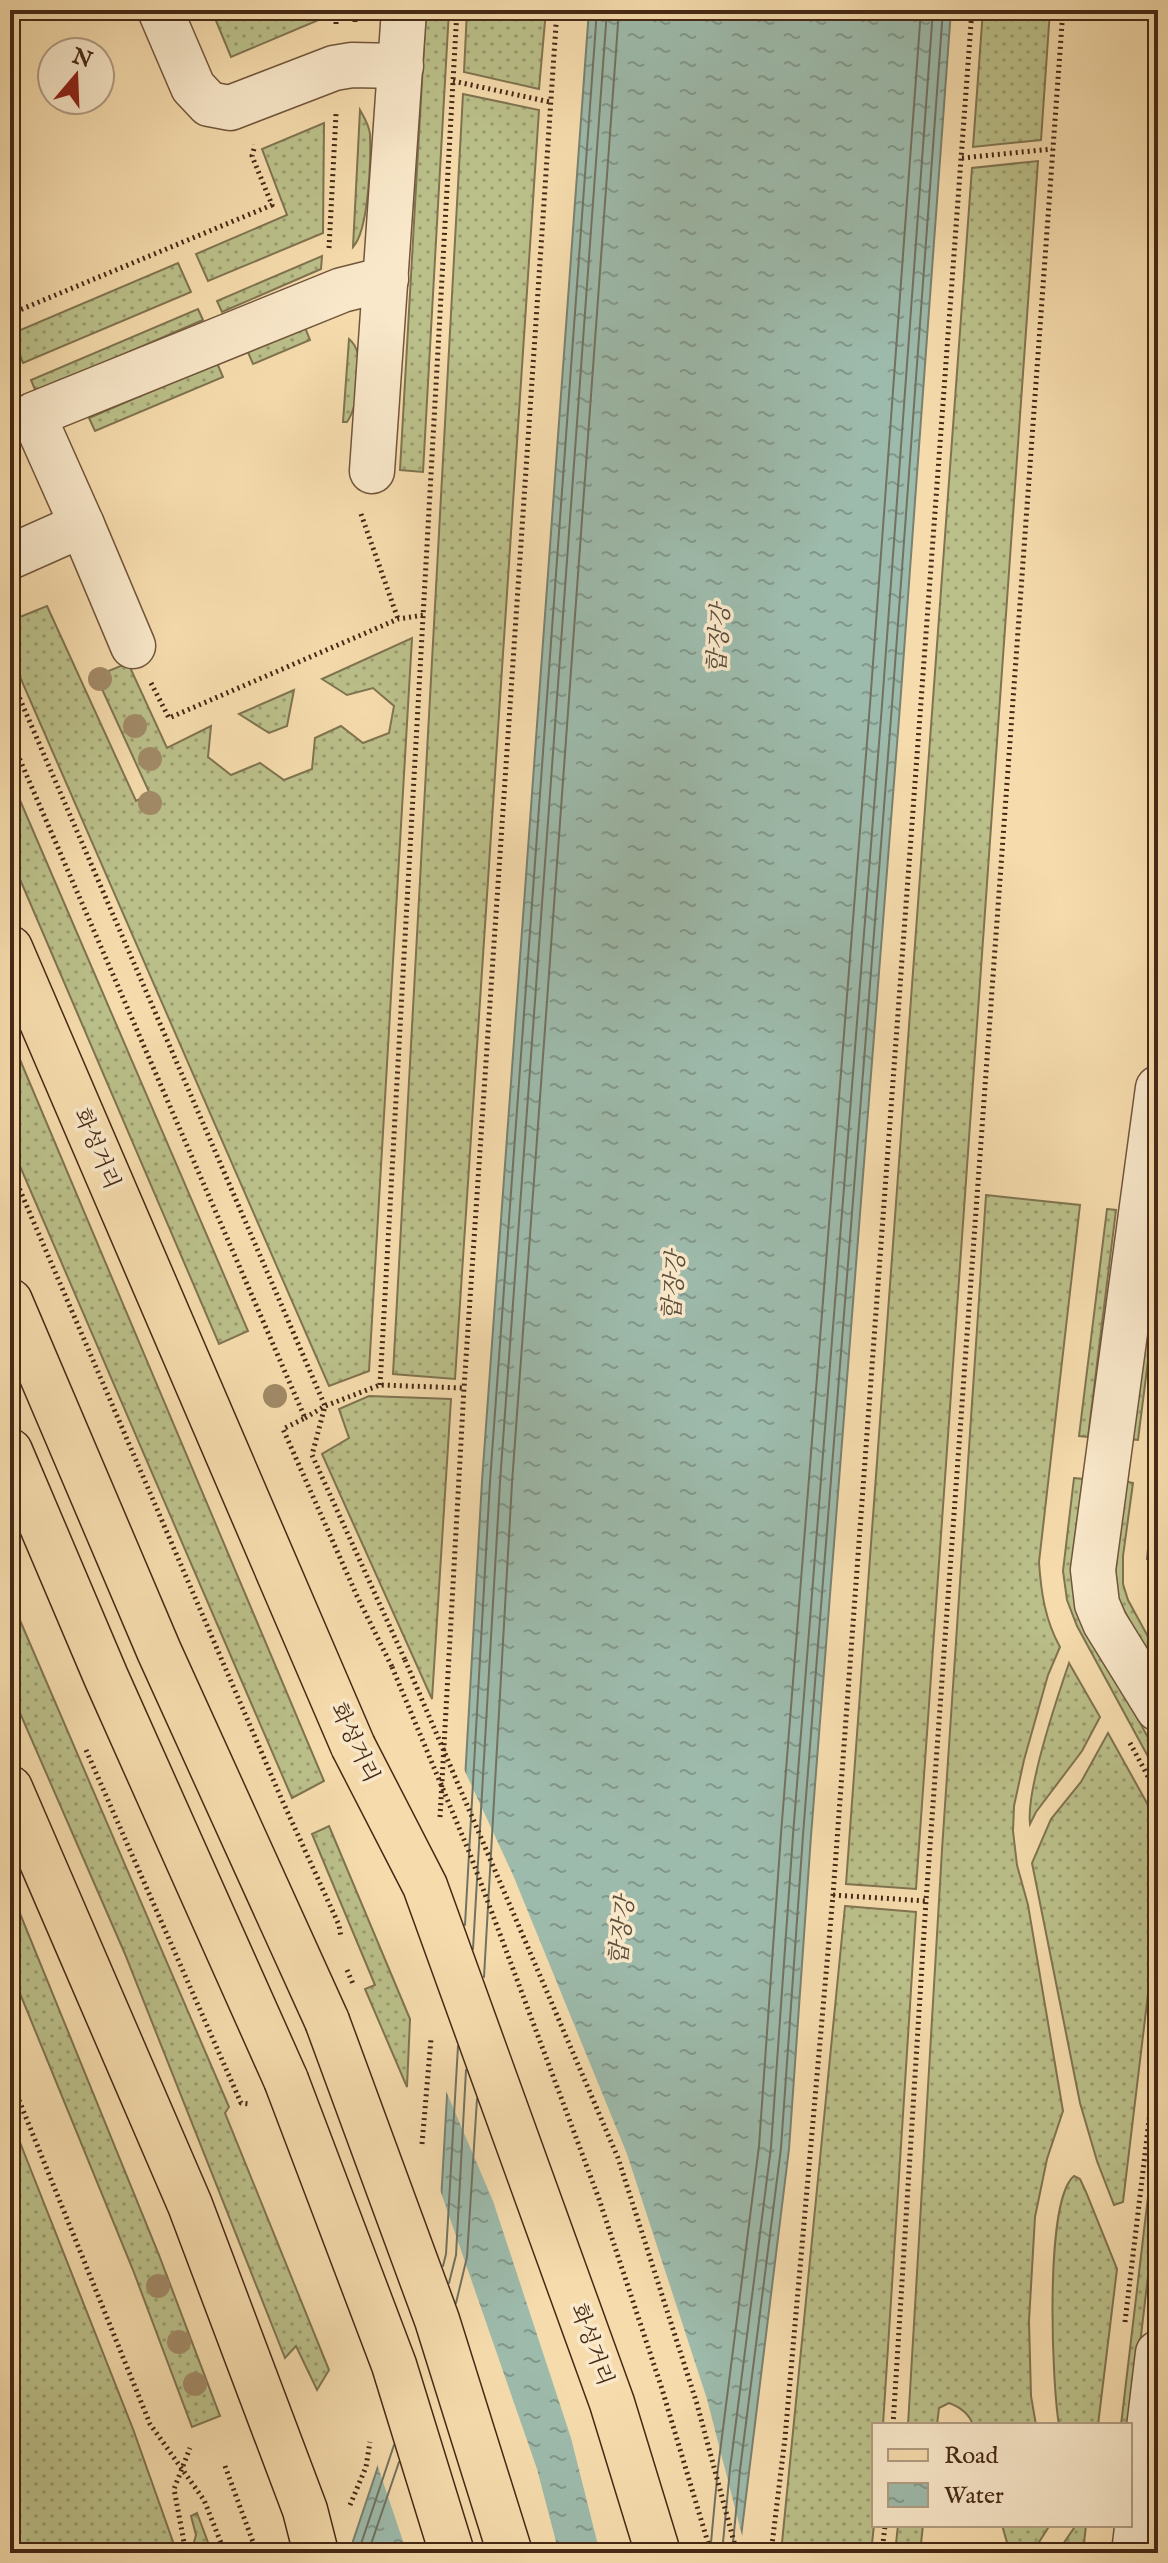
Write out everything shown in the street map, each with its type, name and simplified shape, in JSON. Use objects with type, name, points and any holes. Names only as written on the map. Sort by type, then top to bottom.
[{"type":"main road","name":"화성거리","points":[[10,948],[353,1746],[425,1886],[612,2403],[658,2553]]},
{"type":"main road","points":[[10,1301],[159,1651],[327,2021],[437,2320],[510,2553]]},
{"type":"main road","points":[[10,1451],[106,1677],[270,2092],[394,2365],[452,2553]]},
{"type":"main road","points":[[10,1788],[190,2205],[305,2510],[316,2553]]},
{"type":"street","points":[[160,10],[193,87],[209,104],[230,108],[330,69],[352,65],[401,66]]},
{"type":"street","points":[[372,471],[404,10]]},
{"type":"street","points":[[133,646],[33,415],[342,290],[386,279]]},
{"type":"street","points":[[10,557],[82,525]]},
{"type":"street","points":[[1158,1088],[1093,1570],[1097,1604],[1105,1623],[1158,1709]]},
{"type":"street","points":[[1134,2553],[1141,2342]]},
{"type":"path","points":[[327,111],[336,10]]},
{"type":"path","points":[[380,1385],[457,10]]},
{"type":"path","points":[[439,1830],[464,1388],[557,10]]},
{"type":"path","points":[[771,2553],[785,2438],[833,1895],[972,10]]},
{"type":"path","points":[[893,2423],[926,1901],[1063,10]]},
{"type":"path","points":[[327,297],[330,69],[336,24]]},
{"type":"path","points":[[453,81],[550,102]]},
{"type":"path","points":[[10,314],[272,205],[252,156],[257,141]]},
{"type":"path","points":[[961,158],[1052,149]]},
{"type":"path","points":[[133,646],[169,718],[398,619],[424,615]]},
{"type":"path","points":[[10,676],[325,1406],[312,1455],[405,1660],[618,2158],[697,2404],[737,2553]]},
{"type":"path","points":[[10,737],[305,1418]]},
{"type":"path","points":[[10,1167],[282,1800],[339,1925],[341,1941]]},
{"type":"path","points":[[464,1388],[380,1385],[325,1406],[283,1429],[392,1667],[470,1854],[599,2199],[662,2389],[711,2553]]},
{"type":"path","points":[[84,1746],[241,2103],[270,2092]]},
{"type":"path","points":[[833,1895],[926,1901]]},
{"type":"path","points":[[343,1956],[347,1970]]},
{"type":"path","points":[[419,2156],[425,2125],[431,2031]]},
{"type":"path","points":[[1141,2342],[1158,2045]]},
{"type":"path","points":[[10,2078],[150,2424],[204,2500],[225,2553]]},
{"type":"path","points":[[348,2511],[366,2467],[371,2436]]},
{"type":"path","points":[[186,2553],[174,2489],[190,2448]]},
{"type":"path","points":[[225,2466],[257,2553]]},
{"type":"path","points":[[882,2553],[885,2527]]},
{"type":"green space","points":[[329,10],[328,16],[231,57],[212,11]]},
{"type":"green space","points":[[426,10],[449,10],[423,472],[400,470]]},
{"type":"green space","points":[[467,10],[546,10],[539,89],[464,72]]},
{"type":"green space","points":[[983,10],[1050,10],[1041,140],[973,147]]},
{"type":"green space","points":[[463,94],[539,110],[455,1379],[393,1374]]},
{"type":"green space","points":[[360,110],[370,134],[369,176],[363,226],[353,247]]},
{"type":"green space","points":[[324,123],[323,233],[208,281],[196,254],[287,215],[262,149]]},
{"type":"green space","points":[[1038,161],[916,1889],[846,1884],[972,168]]},
{"type":"green space","points":[[322,256],[321,269],[222,312],[217,301]]},
{"type":"green space","points":[[178,263],[191,292],[23,363],[11,334]]},
{"type":"green space","points":[[198,309],[203,320],[36,392],[31,380]]},
{"type":"green space","points":[[304,325],[310,340],[253,364],[247,350]]},
{"type":"green space","points":[[349,339],[358,355],[359,379],[355,404],[347,422],[343,422]]},
{"type":"green space","points":[[217,363],[223,377],[95,431],[89,418]]},
{"type":"green space","points":[[47,606],[136,801],[150,794],[96,676],[128,663],[167,748],[211,726],[208,757],[231,775],[260,763],[284,780],[312,769],[315,738],[341,726],[363,743],[389,733],[394,706],[373,688],[347,695],[322,679],[412,638],[369,1371],[329,1386],[10,654],[10,621]]},
{"type":"green space","points":[[294,690],[287,726],[269,733],[239,714]]},
{"type":"green space","points":[[10,777],[248,1331],[219,1344],[10,856]]},
{"type":"green space","points":[[10,1036],[324,1781],[292,1798],[10,1143]]},
{"type":"green space","points":[[986,1195],[1080,1205],[1039,1562],[1045,1606],[1060,1647],[1048,1675],[1024,1760],[1014,1806],[1013,1831],[1063,2111],[1047,2159],[1035,2217],[1029,2321],[1031,2396],[1036,2423],[972,2423],[964,2411],[949,2403],[939,2408],[937,2423],[908,2423],[942,1850]]},
{"type":"green space","points":[[1107,1209],[1116,1210],[1088,1437],[1079,1436]]},
{"type":"green space","points":[[1158,1213],[1158,1282],[1138,1440],[1129,1439]]},
{"type":"green space","points":[[369,1396],[451,1399],[432,1699],[322,1454],[349,1438],[339,1409]]},
{"type":"green space","points":[[1074,1478],[1083,1479],[1073,1553],[1086,1623],[1158,1756],[1158,1775],[1077,1626],[1067,1600],[1063,1571]]},
{"type":"green space","points":[[1124,1481],[1133,1483],[1123,1556],[1123,1584],[1128,1600],[1158,1655],[1158,1673],[1119,1601],[1114,1585]]},
{"type":"green space","points":[[1154,1487],[1158,1487],[1158,1560],[1147,1559]]},
{"type":"green space","points":[[10,1597],[229,2107],[225,2113],[329,2370],[317,2390],[296,2346],[285,2358],[125,1954],[10,1690]]},
{"type":"green space","points":[[1069,1663],[1100,1717],[1082,1751],[1030,1824],[1037,1767]]},
{"type":"green space","points":[[1108,1733],[1158,1823],[1158,1911],[1123,2202],[1114,2205],[1080,2103],[1032,1863],[1051,1819],[1081,1782]]},
{"type":"green space","points":[[329,1826],[410,2019],[407,2087],[365,1989],[375,1985],[312,1834]]},
{"type":"green space","points":[[10,1889],[159,2255],[220,2416],[192,2427],[133,2270],[10,1969]]},
{"type":"green space","points":[[845,1906],[916,1912],[883,2423],[872,2423],[874,2527],[871,2553],[781,2553]]},
{"type":"green space","points":[[1158,2112],[1158,2191],[1131,2423],[1121,2423]]},
{"type":"green space","points":[[10,2117],[133,2429],[177,2553],[15,2553],[10,2539]]},
{"type":"green space","points":[[1074,2176],[1080,2179],[1117,2269],[1098,2423],[1059,2423],[1053,2294],[1054,2255],[1064,2192]]},
{"type":"green space","points":[[197,2513],[212,2553],[191,2553],[196,2535],[191,2516]]},
{"type":"green space","points":[[898,2527],[923,2527],[920,2553],[895,2553]]},
{"type":"green space","points":[[1003,2527],[1049,2527],[1032,2553],[1010,2553]]},
{"type":"green space","points":[[1075,2527],[1086,2527],[1083,2553],[1057,2553]]},
{"type":"water","name":"합장강","points":[[589,10],[951,10],[789,2149],[739,2553],[349,2553],[400,2401],[438,2254],[482,1481]]},
{"type":"pier","points":[[462,1765],[513,1875],[627,2154],[707,2399],[744,2543],[743,2553],[600,2553],[571,2438],[493,2201],[443,2084]]},
{"type":"pier","points":[[438,2184],[537,2469],[559,2553],[407,2553],[376,2461],[396,2400],[434,2253]]}]
